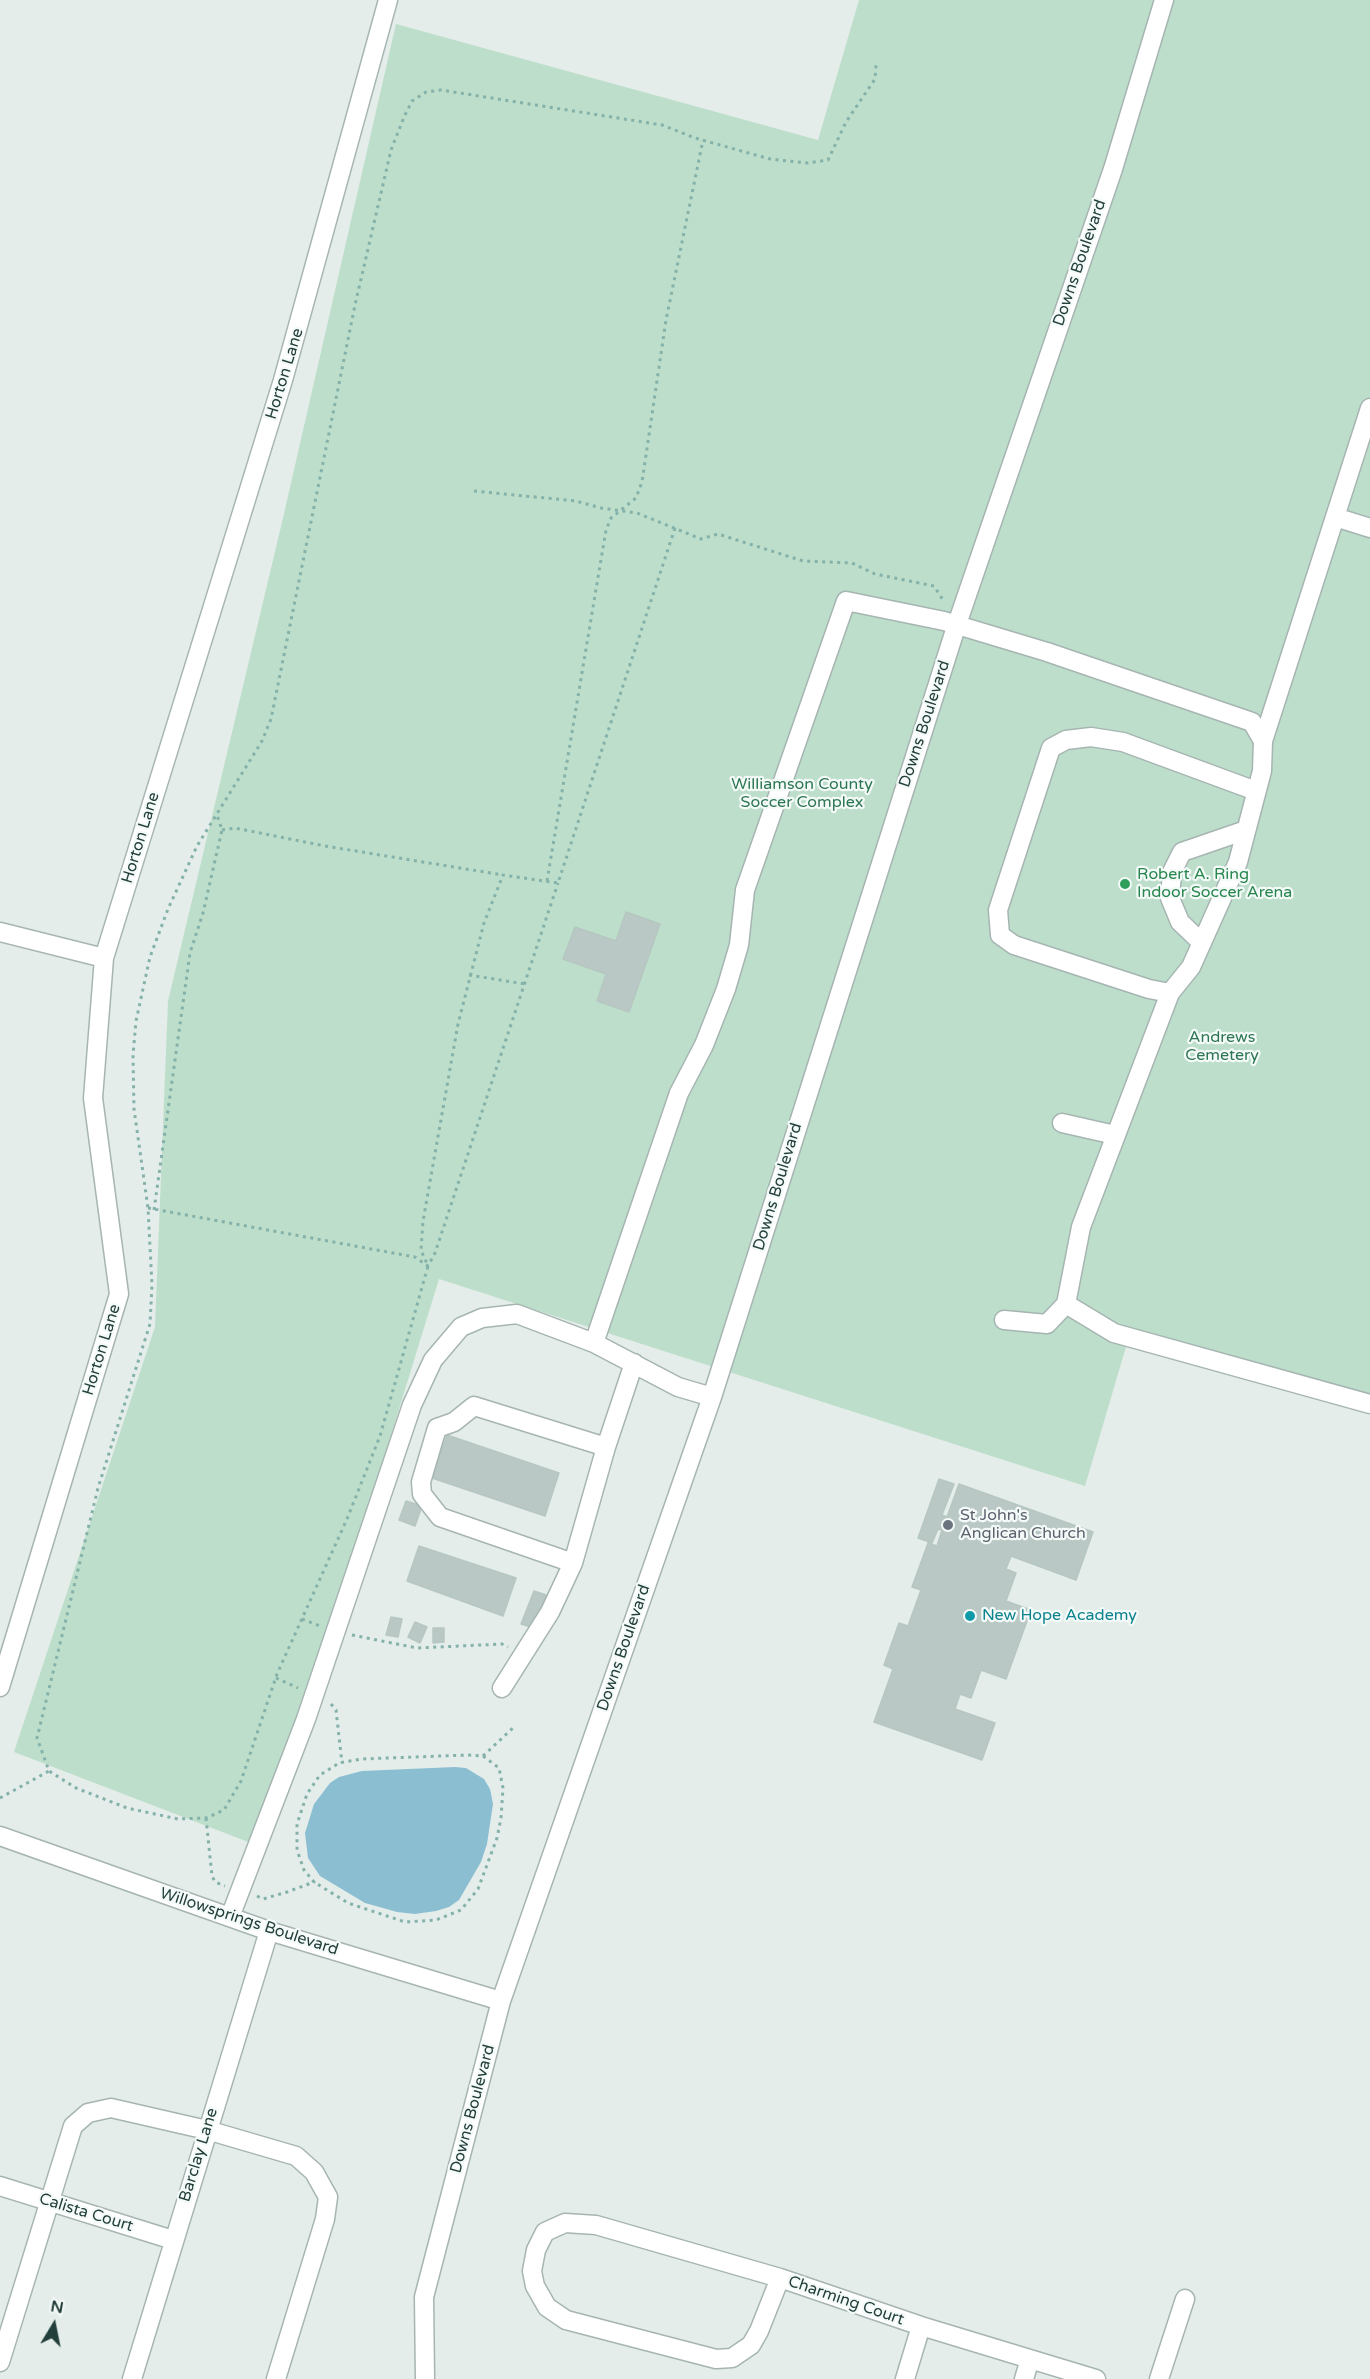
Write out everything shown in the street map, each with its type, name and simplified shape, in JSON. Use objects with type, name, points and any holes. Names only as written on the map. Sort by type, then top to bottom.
[{"type":"street","name":"Horton Lane","points":[[0,1687],[119,1294],[93,1098],[104,958],[283,380],[388,0]]},
{"type":"street","name":"Downs Boulevard","points":[[424,2379],[424,2296],[501,2001],[711,1397],[956,627],[1113,169],[1164,0]]},
{"type":"street","points":[[1004,1320],[1047,1324],[1066,1304],[1081,1227],[1170,993],[1191,967],[1238,862],[1262,771],[1263,741],[1370,408]]},
{"type":"street","points":[[1335,517],[1370,528]]},
{"type":"street","points":[[594,1343],[680,1093],[704,1045],[726,989],[739,945],[745,890],[846,601],[944,621],[956,627],[1047,652],[1252,722],[1263,741]]},
{"type":"street","points":[[1170,993],[1149,989],[1014,945],[1000,936],[998,910],[1051,748],[1066,740],[1091,737],[1123,742],[1256,791]]},
{"type":"street","points":[[1202,943],[1180,922],[1170,898],[1172,872],[1182,852],[1246,830]]},
{"type":"street","points":[[0,932],[104,958]]},
{"type":"street","points":[[1062,1123],[1115,1135]]},
{"type":"street","points":[[1066,1304],[1114,1333],[1370,1404]]},
{"type":"street","points":[[230,1917],[306,1719],[412,1405],[433,1360],[461,1327],[482,1318],[517,1314],[594,1343],[678,1387],[711,1397]]},
{"type":"street","points":[[502,1688],[550,1612],[573,1563],[606,1447],[634,1363]]},
{"type":"street","points":[[573,1563],[440,1517],[422,1494],[421,1482],[437,1428],[454,1422],[474,1406],[606,1447]]},
{"type":"street","name":"Willowsprings Boulevard","points":[[0,1836],[269,1931],[501,2001]]},
{"type":"street","name":"Barclay Lane","points":[[132,2379],[269,1931]]},
{"type":"street","points":[[0,2362],[73,2126],[88,2113],[111,2108],[207,2130],[296,2156],[314,2172],[328,2197],[325,2219],[276,2379]]},
{"type":"street","name":"Calista Court","points":[[0,2186],[173,2240]]},
{"type":"street","name":"Charming Court","points":[[780,2278],[751,2345],[732,2358],[716,2359],[566,2320],[547,2307],[535,2286],[532,2271],[536,2250],[545,2232],[565,2223],[596,2225],[780,2278],[921,2326],[1096,2379]]},
{"type":"street","points":[[1159,2379],[1185,2299]]},
{"type":"street","points":[[905,2379],[921,2326]]},
{"type":"street","points":[[1024,2379],[1030,2359]]},
{"type":"path","points":[[675,528],[525,984],[435,1252],[428,1266],[380,1436],[347,1520],[277,1674],[241,1781],[224,1810],[206,1818],[177,1819],[127,1808],[76,1788],[49,1771],[37,1738],[43,1706],[99,1488],[150,1324],[152,1285],[147,1208],[134,1109],[133,1055],[136,1021],[150,957],[168,909],[197,846],[262,741],[271,719],[355,304],[391,150],[412,101],[426,92],[434,91],[471,94],[662,125],[703,140],[770,159],[807,163],[828,160],[846,122],[875,79],[876,65]]},
{"type":"path","points":[[547,881],[606,530],[611,518],[636,498],[642,482],[666,320],[703,140]]},
{"type":"path","points":[[474,490],[576,501],[601,508],[637,513],[701,539],[718,534],[803,561],[852,562],[875,574],[934,586],[944,600]]},
{"type":"path","points":[[154,1210],[190,953],[203,913],[222,830],[217,815]]},
{"type":"path","points":[[222,830],[235,828],[336,848],[558,883]]},
{"type":"path","points":[[428,1266],[421,1250],[423,1221],[469,975],[484,923],[503,875]]},
{"type":"path","points":[[469,975],[525,984]]},
{"type":"path","points":[[147,1208],[415,1257],[428,1266]]},
{"type":"path","points":[[302,1619],[326,1628]]},
{"type":"path","points":[[347,1634],[417,1648],[502,1644],[518,1651]]},
{"type":"path","points":[[483,1756],[514,1727]]},
{"type":"path","points":[[483,1756],[499,1768],[502,1788],[501,1818],[477,1889],[461,1910],[436,1920],[405,1922],[348,1903],[314,1882],[304,1870],[297,1850],[297,1824],[307,1794],[320,1775],[339,1763],[361,1759],[483,1756]]},
{"type":"path","points":[[0,1798],[49,1771]]},
{"type":"path","points":[[206,1818],[209,1865],[215,1882],[263,1899],[314,1882]]},
{"type":"green space","name":"Williamson County Soccer Complex","points":[[859,0],[1370,0],[1370,1413],[1128,1340],[1085,1486],[439,1279],[360,1536],[303,1704],[251,1843],[14,1752],[155,1327],[168,1001],[283,518],[396,24],[818,140]]},
{"type":"water","points":[[466,1768],[484,1779],[490,1789],[493,1804],[487,1844],[481,1862],[459,1900],[449,1907],[436,1911],[415,1914],[397,1912],[365,1903],[320,1876],[308,1858],[305,1833],[314,1804],[330,1783],[339,1777],[362,1771]]},
{"type":"building","points":[[626,912],[660,924],[629,1012],[597,1001],[606,974],[563,959],[575,927],[616,941]]},
{"type":"building","points":[[447,1435],[559,1473],[545,1516],[432,1478]]},
{"type":"building","name":"New Hope Academy","points":[[939,1479],[954,1484],[942,1515],[947,1517],[959,1484],[1093,1532],[1076,1580],[1011,1556],[1006,1569],[1016,1573],[1006,1601],[1031,1610],[1006,1679],[981,1670],[971,1698],[960,1694],[955,1709],[995,1723],[982,1760],[874,1722],[893,1669],[884,1665],[899,1623],[908,1626],[921,1590],[912,1587],[928,1543],[937,1546],[942,1530],[938,1529],[932,1543],[918,1538]]},
{"type":"building","points":[[406,1501],[422,1506],[415,1526],[399,1520]]},
{"type":"building","points":[[419,1546],[516,1578],[503,1616],[407,1581]]},
{"type":"building","points":[[534,1591],[546,1595],[534,1628],[521,1624]]},
{"type":"building","points":[[391,1617],[402,1619],[398,1637],[386,1635]]},
{"type":"building","points":[[415,1622],[427,1627],[420,1643],[408,1637]]},
{"type":"building","points":[[433,1628],[444,1628],[444,1642],[433,1643]]},
{"type":"place","name":"Robert A. Ring Indoor Soccer Arena","points":[[1125,884]]},
{"type":"place","name":"St John's Anglican Church","points":[[948,1525]]},
{"type":"place","name":"New Hope Academy","points":[[970,1616]]},
{"type":"park label","name":"Andrews Cemetery","points":[[1222,1047]]}]
